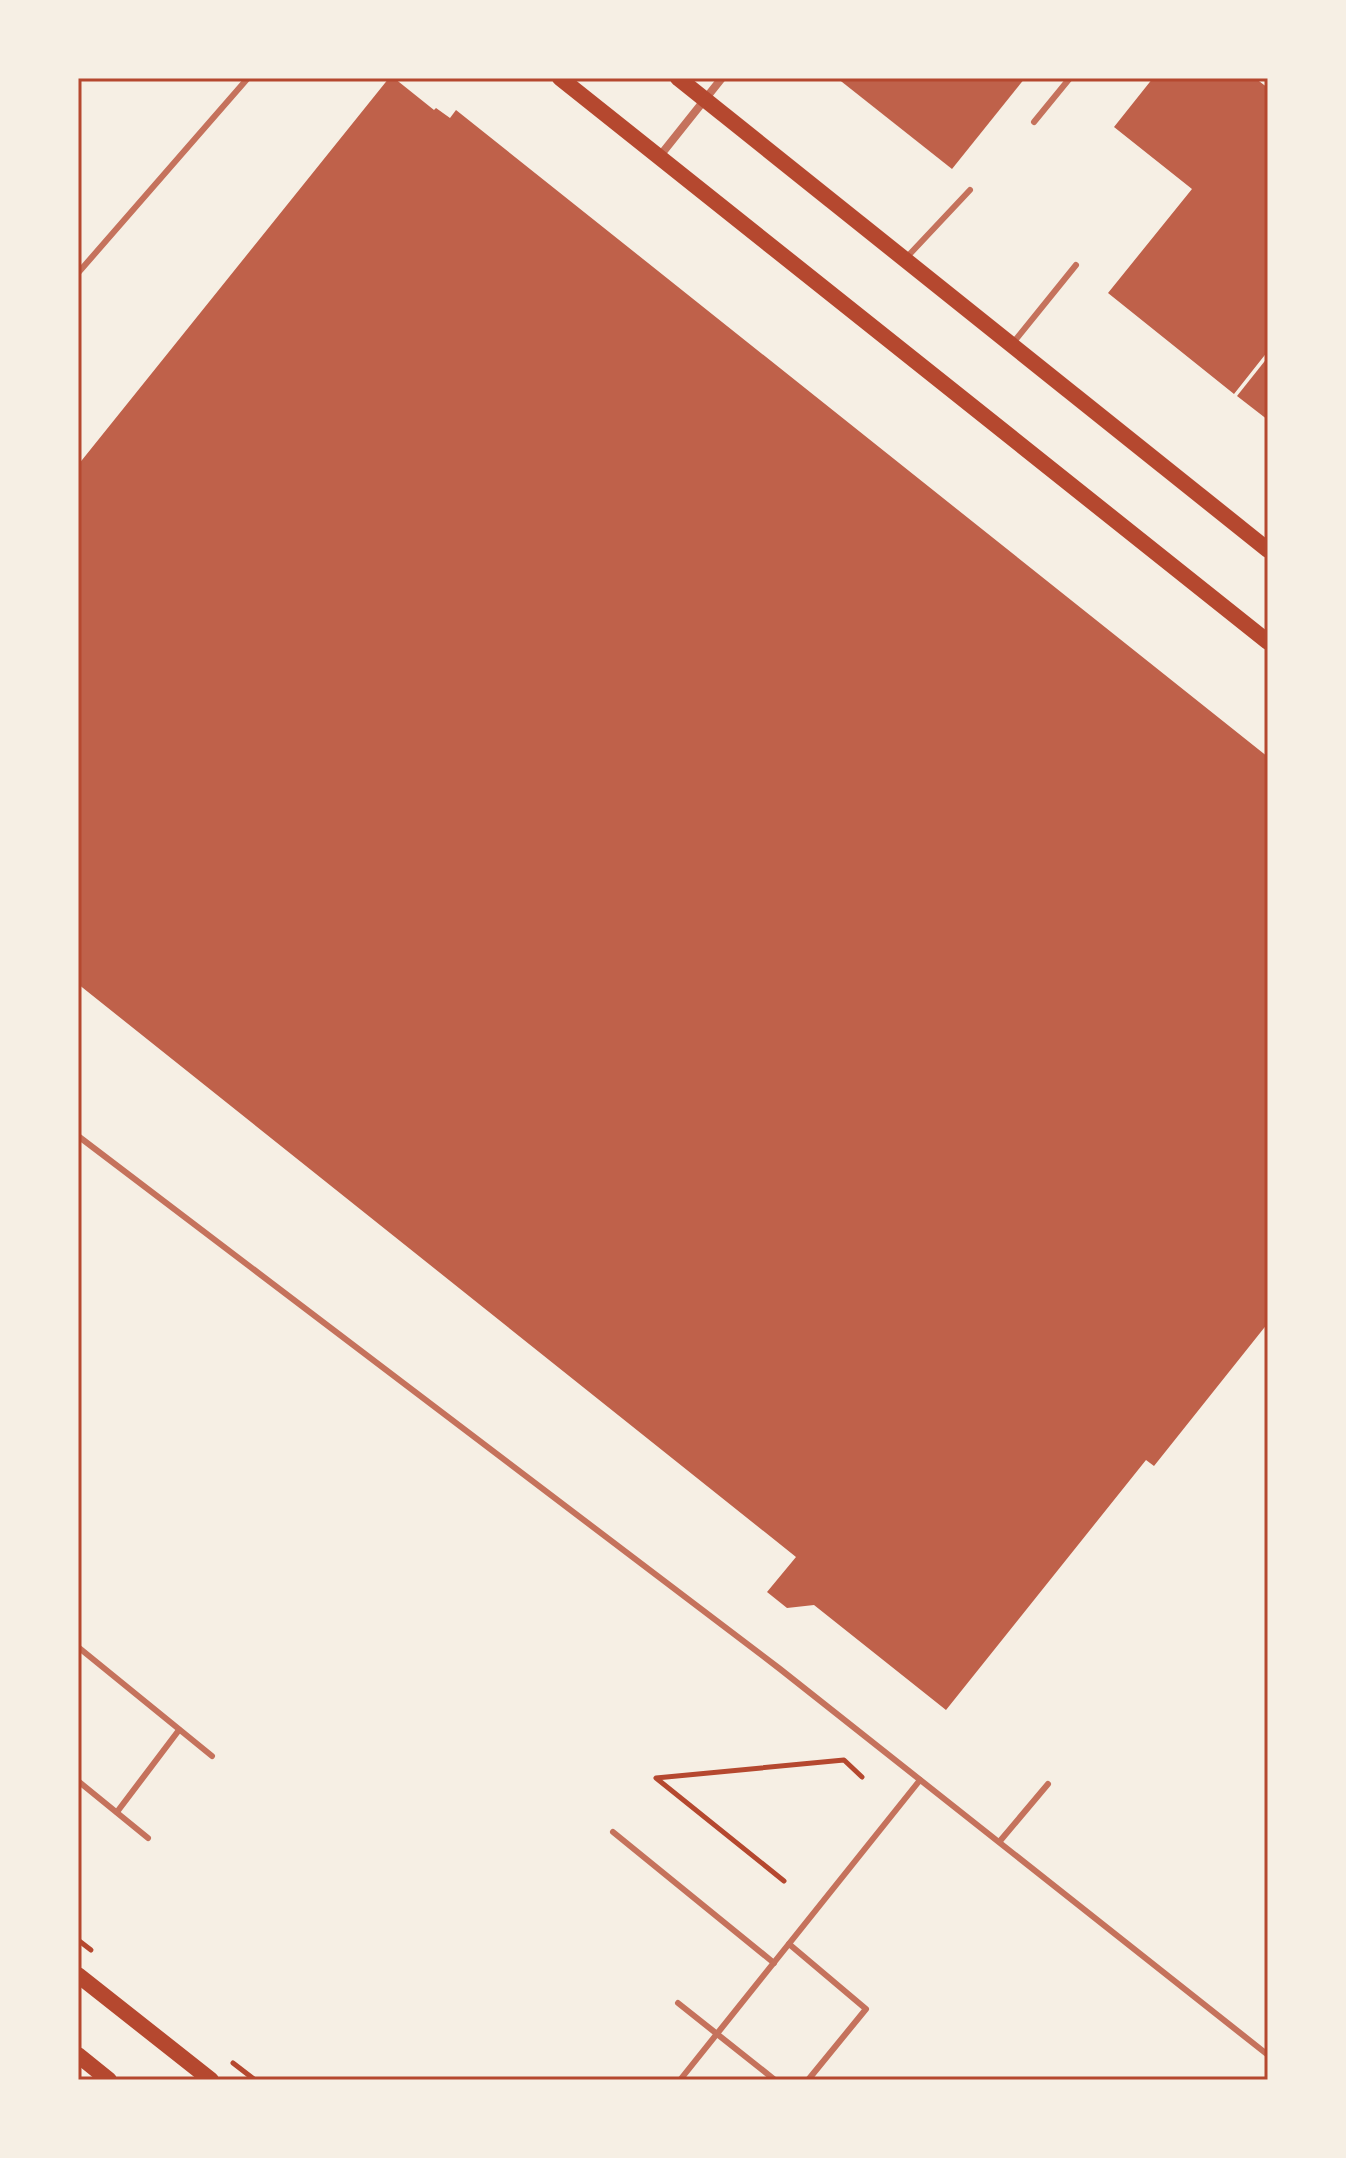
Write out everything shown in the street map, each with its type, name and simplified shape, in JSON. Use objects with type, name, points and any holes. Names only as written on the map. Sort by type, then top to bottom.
[{"type":"main road","points":[[560,78],[1268,642]]},
{"type":"main road","points":[[678,78],[1268,550]]},
{"type":"main road","points":[[78,1975],[211,2080]]},
{"type":"main road","points":[[78,2055],[109,2080]]},
{"type":"street","points":[[659,157],[722,78]]},
{"type":"lane","points":[[78,273],[248,78]]},
{"type":"lane","points":[[1034,122],[1070,78]]},
{"type":"lane","points":[[905,260],[970,190]]},
{"type":"lane","points":[[1012,345],[1076,265]]},
{"type":"lane","points":[[78,1136],[780,1669],[1268,2055]]},
{"type":"lane","points":[[78,1647],[212,1756]]},
{"type":"lane","points":[[117,1812],[179,1730]]},
{"type":"lane","points":[[680,2080],[920,1780]]},
{"type":"lane","points":[[78,1781],[148,1838]]},
{"type":"lane","points":[[1000,1841],[1048,1784]]},
{"type":"lane","points":[[613,1832],[774,1963]]},
{"type":"lane","points":[[789,1944],[866,2009],[808,2080]]},
{"type":"lane","points":[[678,2003],[775,2080]]},
{"type":"path","points":[[784,1881],[656,1778],[844,1760],[862,1777]]},
{"type":"building","points":[[389,78],[394,78],[434,110],[436,108],[450,118],[456,110],[1268,757],[1268,1323],[1154,1466],[1146,1460],[946,1710],[814,1605],[787,1608],[767,1592],[796,1557],[78,984],[78,465]]},
{"type":"building","points":[[837,78],[1025,78],[952,169]]},
{"type":"building","points":[[1153,78],[1255,78],[1268,88],[1268,351],[1234,394],[1108,293],[1192,189],[1114,127]]},
{"type":"building","points":[[1268,357],[1268,420],[1237,396]]}]
